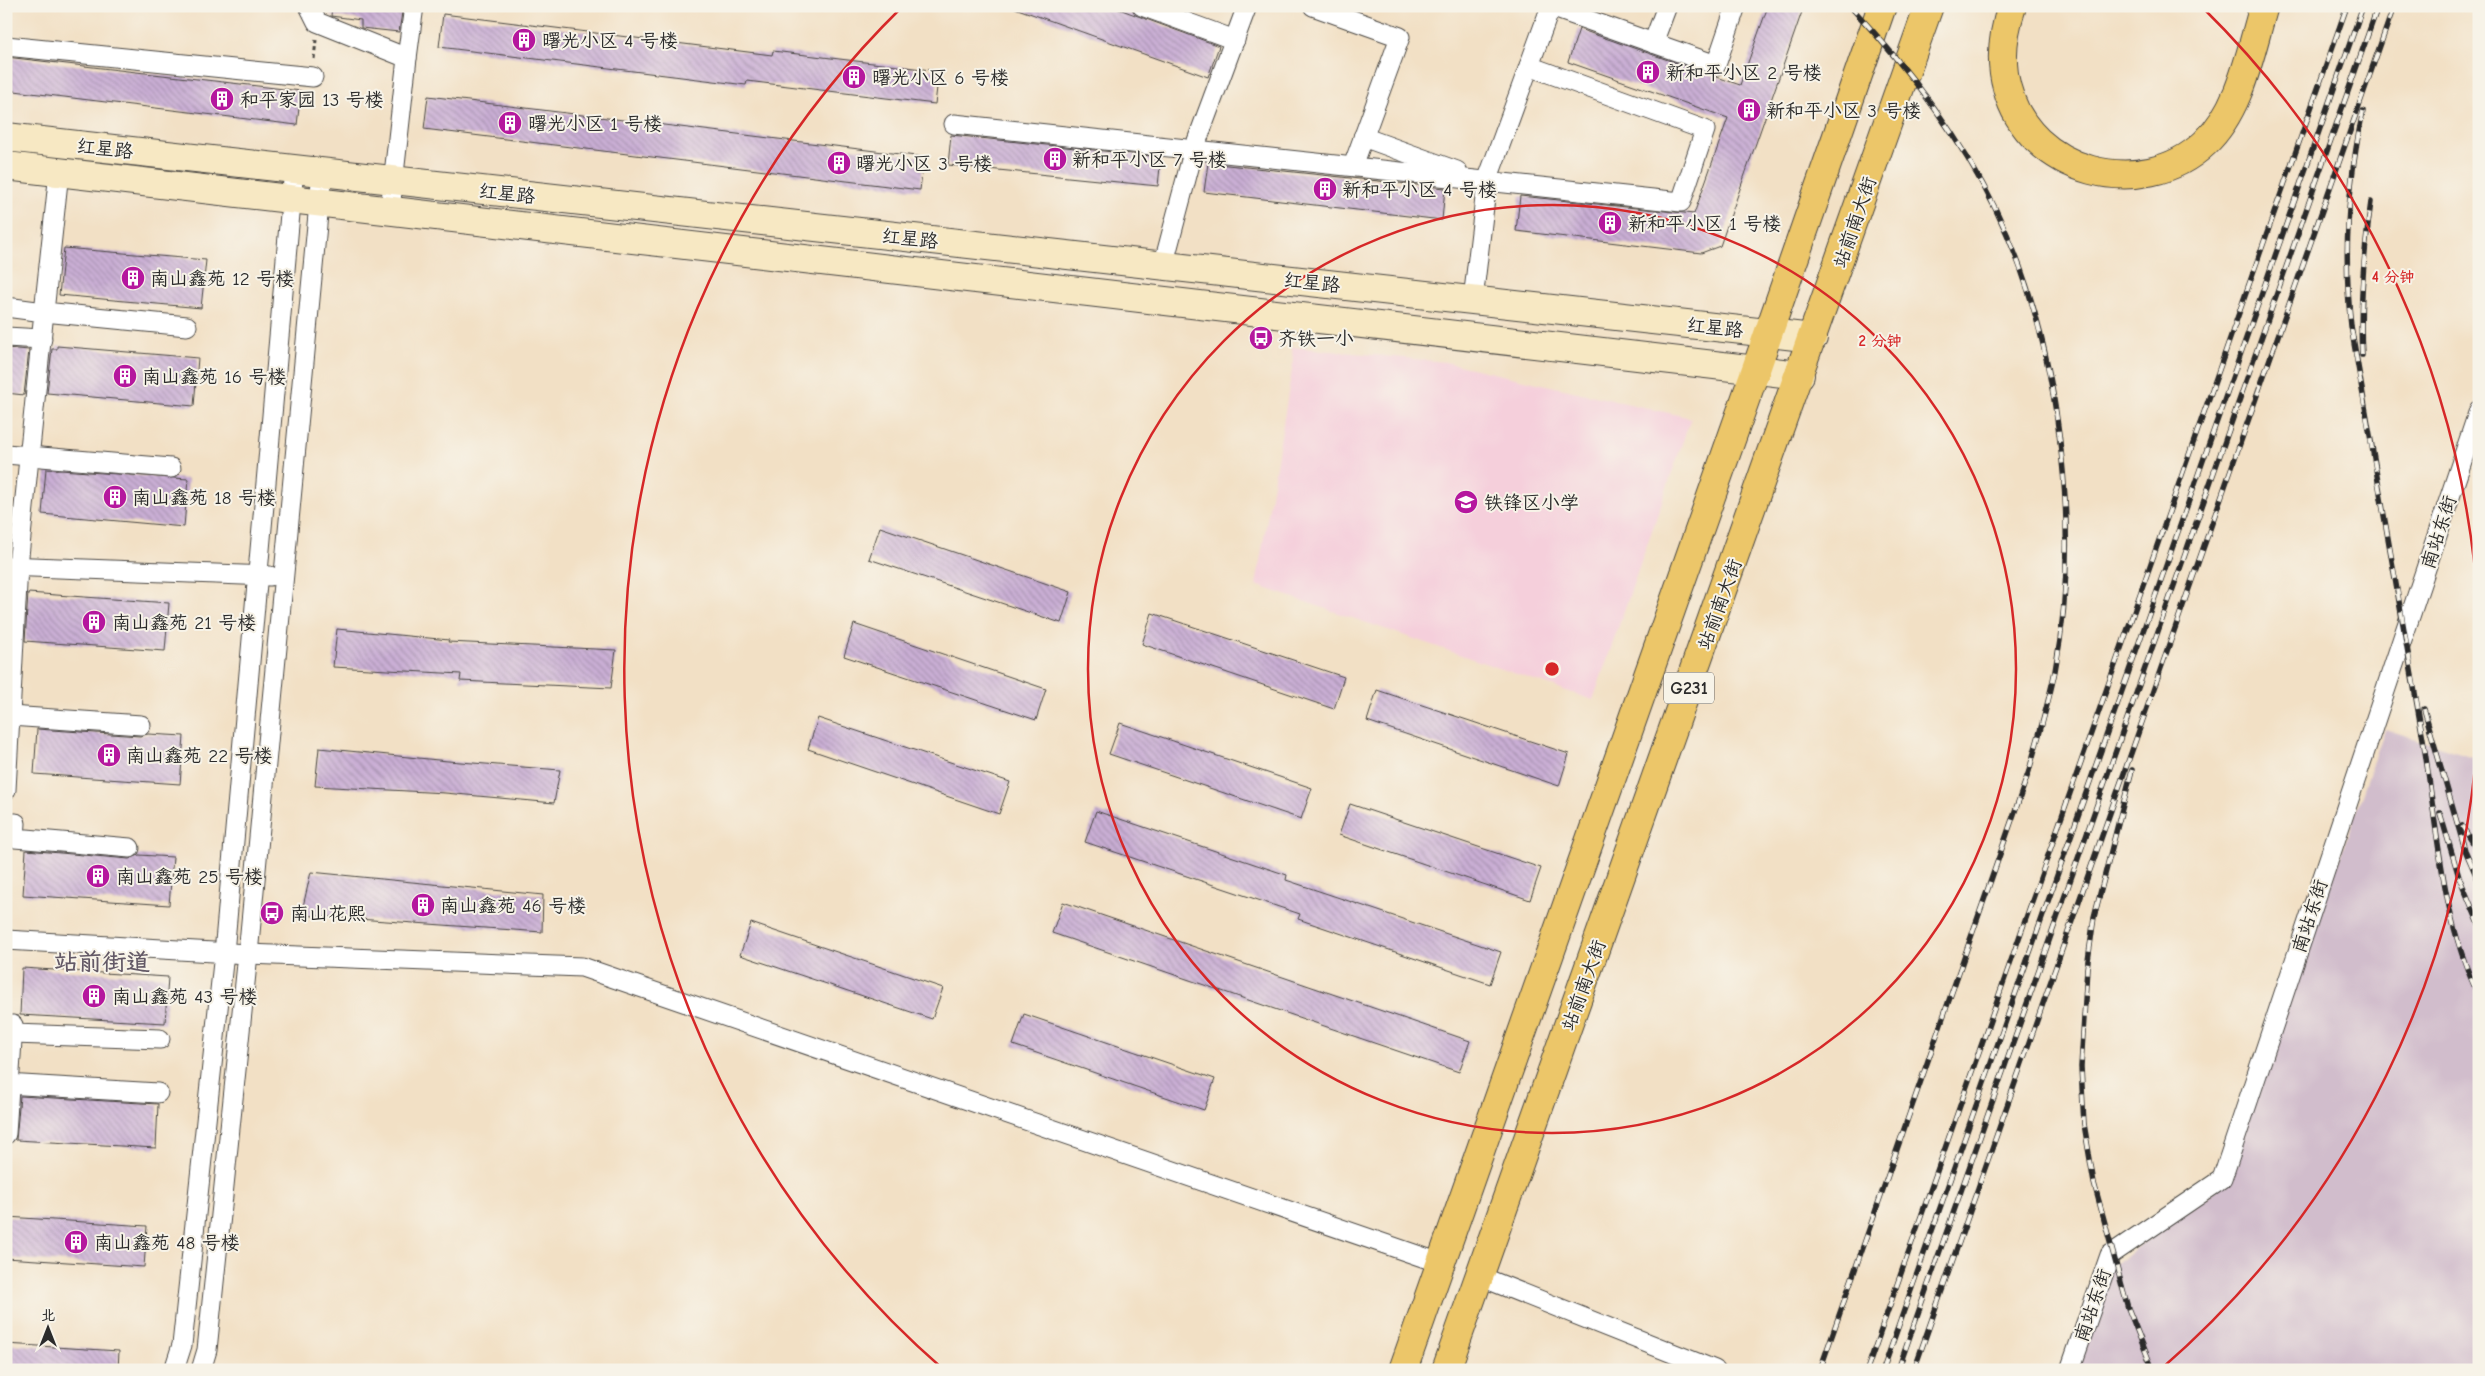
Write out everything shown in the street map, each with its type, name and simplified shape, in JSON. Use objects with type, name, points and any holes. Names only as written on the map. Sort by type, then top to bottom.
[{"type":"main road","name":"G231","points":[[1403,1370],[1769,333],[1882,6]]},
{"type":"main road","name":"站前南大街","points":[[1446,1370],[1929,6]]},
{"type":"main road","points":[[2012,6],[2003,38],[2002,64],[2007,89],[2017,113],[2032,134],[2051,152],[2075,166],[2100,174],[2131,175],[2159,170],[2182,160],[2205,144],[2225,119],[2234,101],[2264,6]]},
{"type":"street","points":[[390,210],[414,6]]},
{"type":"street","points":[[1142,6],[1235,40]]},
{"type":"street","points":[[1163,266],[1194,149],[1247,6]]},
{"type":"street","points":[[1313,6],[1400,37],[1353,166]]},
{"type":"street","points":[[1653,43],[1667,6]]},
{"type":"street","points":[[1473,300],[1487,181],[1551,7],[1716,65],[1736,6]]},
{"type":"street","points":[[313,14],[407,58]]},
{"type":"street","points":[[6,46],[312,77]]},
{"type":"street","points":[[954,124],[1681,202],[1705,130],[1529,66]]},
{"type":"street","name":"红星路","points":[[6,137],[1813,338]]},
{"type":"street","points":[[1363,137],[1487,181]]},
{"type":"street","name":"红星路","points":[[6,166],[1800,374]]},
{"type":"street","points":[[174,1370],[182,1346],[224,953],[294,169]]},
{"type":"street","points":[[6,790],[10,716],[9,668],[12,566],[30,456],[59,172]]},
{"type":"street","points":[[201,1370],[207,1350],[248,954],[322,172]]},
{"type":"street","points":[[6,307],[187,326]]},
{"type":"street","points":[[6,337],[42,339]]},
{"type":"street","name":"南站东街","points":[[2070,1370],[2110,1255],[2222,1179],[2479,410]]},
{"type":"street","points":[[6,454],[171,468]]},
{"type":"street","points":[[12,566],[284,576]]},
{"type":"street","points":[[10,716],[141,725]]},
{"type":"street","points":[[6,823],[16,823],[15,838],[130,848]]},
{"type":"street","points":[[6,940],[224,953],[582,967],[1440,1263]]},
{"type":"street","points":[[6,1134],[9,1029],[160,1039]]},
{"type":"street","points":[[8,1084],[158,1093]]},
{"type":"street","points":[[1480,1276],[1715,1370]]},
{"type":"path","points":[[312,77],[313,14]]},
{"type":"shaded area","name":"铁锋区小学","points":[[1292,347],[1445,362],[1691,418],[1593,700],[1256,585],[1293,364]]},
{"type":"shaded area","points":[[2385,729],[2476,758],[2479,770],[2479,1370],[2077,1370],[2111,1267],[2225,1183]]},
{"type":"building","points":[[332,6],[403,6],[399,32],[361,28],[361,20],[331,16]]},
{"type":"building","points":[[1015,6],[1111,6],[1219,46],[1208,77],[1015,8]]},
{"type":"building","points":[[1768,6],[1804,6],[1720,246],[1701,253],[1516,231],[1520,196],[1694,214],[1728,118],[1568,62],[1579,29],[1740,85]]},
{"type":"building","points":[[443,14],[772,55],[773,51],[939,71],[935,104],[747,81],[746,85],[439,47]]},
{"type":"building","points":[[6,57],[301,91],[297,125],[6,90]]},
{"type":"building","points":[[428,96],[924,157],[920,190],[424,129]]},
{"type":"building","name":"新和平小区 7 号楼","points":[[951,135],[1161,157],[1158,186],[948,165]]},
{"type":"building","name":"新和平小区 4 号楼","points":[[1208,163],[1445,188],[1442,220],[1204,192]]},
{"type":"building","name":"南山鑫苑 12 号楼","points":[[64,248],[206,260],[201,308],[59,295]]},
{"type":"building","name":"南山鑫苑 16 号楼","points":[[57,346],[198,358],[194,406],[47,393],[52,349],[57,349]]},
{"type":"building","points":[[6,348],[29,350],[24,395],[6,393]]},
{"type":"building","name":"南山鑫苑 18 号楼","points":[[46,469],[188,479],[184,527],[42,514]]},
{"type":"building","points":[[880,527],[1071,592],[1061,623],[869,559]]},
{"type":"building","name":"南山鑫苑 21 号楼","points":[[28,593],[169,603],[165,651],[25,641]]},
{"type":"building","points":[[1152,613],[1344,677],[1334,709],[1142,644]]},
{"type":"building","points":[[854,624],[1046,689],[1036,720],[844,656]]},
{"type":"building","points":[[337,629],[449,640],[448,642],[616,650],[611,688],[460,681],[461,674],[333,667]]},
{"type":"building","points":[[1377,690],[1569,754],[1559,786],[1367,721]]},
{"type":"building","points":[[818,718],[1010,782],[999,814],[808,749]]},
{"type":"building","points":[[1120,723],[1312,788],[1301,819],[1109,754]]},
{"type":"building","name":"南山鑫苑 22 号楼","points":[[37,729],[140,736],[148,734],[184,736],[180,784],[34,774]]},
{"type":"building","points":[[319,748],[560,770],[554,803],[445,793],[315,786]]},
{"type":"building","points":[[1350,804],[1541,868],[1530,900],[1339,835]]},
{"type":"building","points":[[1096,811],[1287,875],[1286,880],[1501,952],[1490,984],[1298,919],[1300,914],[1085,842]]},
{"type":"building","name":"南山鑫苑 25 号楼","points":[[26,850],[129,859],[139,855],[173,857],[169,905],[23,895]]},
{"type":"building","name":"南山鑫苑 46 号楼","points":[[311,872],[543,895],[542,932],[301,915]]},
{"type":"building","points":[[1063,902],[1470,1041],[1459,1072],[1052,933]]},
{"type":"building","points":[[751,923],[943,988],[932,1019],[740,955]]},
{"type":"building","name":"南山鑫苑 43 号楼","points":[[22,968],[168,977],[165,1023],[20,1015]]},
{"type":"building","points":[[1024,1014],[1215,1079],[1204,1110],[1013,1045]]},
{"type":"building","points":[[20,1096],[158,1104],[156,1148],[16,1140]]},
{"type":"building","name":"南山鑫苑 48 号楼","points":[[7,1217],[147,1226],[144,1267],[6,1258]]},
{"type":"building","points":[[6,1344],[119,1351],[118,1370],[6,1370]]},
{"type":"railway","points":[[1820,1370],[2029,771],[2055,671],[2063,615],[2066,557],[2065,496],[2059,435],[2049,374],[2035,315],[2017,259],[1981,181],[1948,128],[1911,77],[1850,6]]},
{"type":"railway","points":[[1867,1370],[2347,6]]},
{"type":"railway","points":[[1883,1370],[2363,6]]},
{"type":"railway","points":[[1898,1370],[2378,6]]},
{"type":"railway","points":[[1914,1370],[2394,6]]},
{"type":"railway","points":[[2363,111],[2354,164],[2348,218],[2347,272],[2351,326],[2423,739],[2448,903],[2466,967],[2479,996]]},
{"type":"railway","points":[[2362,355],[2361,316],[2363,278],[2371,202]]},
{"type":"railway","points":[[2424,709],[2465,850],[2479,882]]},
{"type":"railway","points":[[2132,770],[2094,917],[2087,968],[2081,1067],[2084,1124],[2094,1183],[2128,1308],[2153,1370]]},
{"type":"railway","points":[[2440,813],[2459,877],[2479,924]]},
{"type":"railway","points":[[2462,826],[2479,852]]},
{"type":"place","name":"曙光小区 4 号楼","points":[[524,40]]},
{"type":"place","name":"新和平小区 2 号楼","points":[[1648,72]]},
{"type":"place","name":"曙光小区 6 号楼","points":[[854,77]]},
{"type":"place","name":"和平家园 13 号楼","points":[[222,99]]},
{"type":"place","name":"新和平小区 3 号楼","points":[[1749,110]]},
{"type":"place","name":"曙光小区 1 号楼","points":[[510,123]]},
{"type":"place","name":"新和平小区 7 号楼","points":[[1055,159]]},
{"type":"place","name":"曙光小区 3 号楼","points":[[839,163]]},
{"type":"place","name":"新和平小区 4 号楼","points":[[1325,189]]},
{"type":"place","name":"新和平小区 1 号楼","points":[[1610,223]]},
{"type":"place","name":"南山鑫苑 12 号楼","points":[[133,278]]},
{"type":"place","name":"齐铁一小","points":[[1261,338]]},
{"type":"place","name":"南山鑫苑 16 号楼","points":[[125,376]]},
{"type":"place","name":"南山鑫苑 18 号楼","points":[[115,497]]},
{"type":"place","name":"铁锋区小学","points":[[1466,502]]},
{"type":"place","name":"南山鑫苑 21 号楼","points":[[94,622]]},
{"type":"place","name":"南山鑫苑 22 号楼","points":[[109,755]]},
{"type":"place","name":"南山鑫苑 25 号楼","points":[[98,876]]},
{"type":"place","name":"南山鑫苑 46 号楼","points":[[423,905]]},
{"type":"place","name":"南山花熙","points":[[272,913]]},
{"type":"place","name":"南山鑫苑 43 号楼","points":[[94,996]]},
{"type":"place","name":"南山鑫苑 48 号楼","points":[[76,1242]]},
{"type":"district","name":"站前街道","points":[[102,962]]}]
